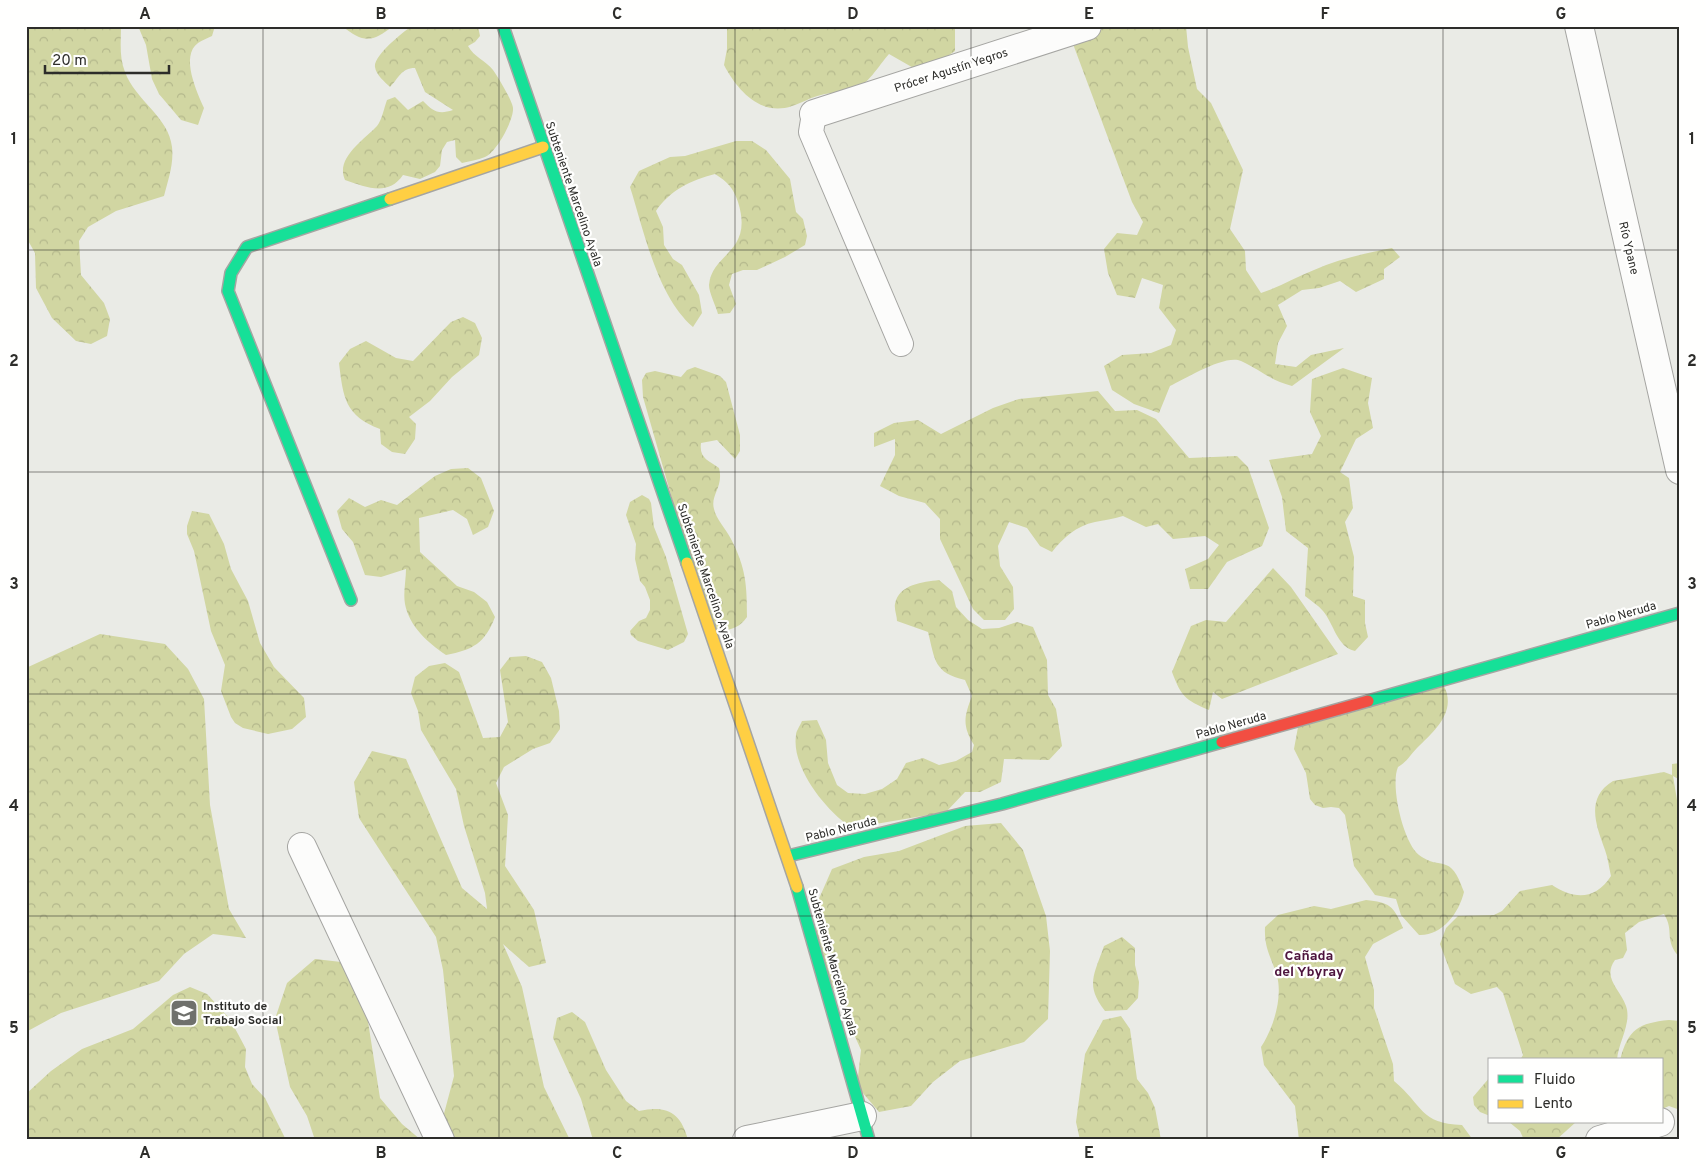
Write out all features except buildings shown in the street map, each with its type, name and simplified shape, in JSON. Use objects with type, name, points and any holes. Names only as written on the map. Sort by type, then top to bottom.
[{"type":"street","name":"Subteniente Marcelino Ayala","points":[[503,26],[788,856],[866,1128]]},
{"type":"street","name":"Prócer Agustín Yegros","points":[[814,114],[1087,26]]},
{"type":"street","name":"Río Ypane","points":[[1579,26],[1680,470]]},
{"type":"street","points":[[351,600],[228,291],[232,273],[247,247],[543,147]]},
{"type":"street","name":"Pablo Neruda","points":[[788,856],[1002,804],[1680,613]]},
{"type":"street","points":[[302,848],[440,1140]]},
{"type":"street","points":[[1664,1121],[1680,1117]]},
{"type":"street","points":[[1600,1140],[1654,1124]]},
{"type":"street","points":[[747,1140],[866,1128]]},
{"type":"lane","points":[[814,114],[811,132],[901,344]]},
{"type":"green space","points":[[26,26],[121,26],[121,55],[125,72],[136,91],[158,117],[170,136],[172,147],[171,166],[164,196],[116,211],[88,227],[79,241],[81,275],[104,303],[110,319],[107,336],[91,344],[76,341],[52,318],[36,288],[35,253],[26,237]]},
{"type":"green space","points":[[138,26],[215,26],[212,36],[198,43],[190,56],[192,74],[204,108],[198,125],[181,120],[159,94],[152,79],[146,45]]},
{"type":"green space","points":[[342,26],[393,26],[379,36],[368,39],[356,36]]},
{"type":"green space","points":[[412,26],[478,26],[480,36],[468,46],[473,53],[493,70],[502,84],[513,108],[511,120],[499,143],[485,157],[462,163],[456,157],[455,140],[447,142],[442,150],[440,166],[435,172],[420,179],[403,175],[397,182],[384,188],[369,187],[345,180],[343,172],[347,157],[377,126],[387,100],[395,97],[408,110],[423,101],[436,111],[453,110],[425,92],[415,68],[410,68],[403,72],[390,87],[377,73],[376,62],[383,51]]},
{"type":"green space","points":[[727,26],[955,26],[955,51],[933,66],[917,70],[889,54],[872,75],[857,89],[828,93],[792,106],[770,108],[751,99],[743,92],[724,65],[727,49]]},
{"type":"green space","points":[[1081,26],[1186,26],[1188,47],[1197,89],[1211,103],[1243,170],[1230,229],[1245,251],[1246,270],[1261,293],[1323,266],[1353,257],[1392,248],[1400,257],[1384,269],[1384,279],[1356,292],[1340,281],[1319,288],[1302,290],[1278,305],[1287,326],[1278,343],[1275,364],[1296,367],[1311,355],[1344,348],[1292,386],[1277,381],[1241,361],[1234,360],[1215,364],[1170,386],[1159,413],[1134,404],[1112,390],[1104,366],[1122,355],[1151,353],[1171,345],[1176,330],[1159,308],[1163,285],[1142,278],[1135,298],[1117,295],[1108,273],[1104,249],[1117,233],[1137,235],[1143,222],[1132,202],[1073,44]]},
{"type":"green space","points":[[736,141],[752,141],[766,150],[790,179],[796,212],[803,219],[807,236],[805,245],[757,270],[743,270],[732,274],[729,285],[736,304],[730,313],[718,314],[709,285],[717,265],[737,242],[741,232],[738,202],[729,186],[715,174],[689,183],[674,192],[656,211],[663,227],[664,245],[673,259],[682,265],[699,295],[702,313],[693,327],[681,314],[661,281],[653,262],[630,187],[639,171],[670,157],[685,156]]},
{"type":"green space","points":[[463,317],[475,323],[482,338],[479,355],[452,377],[430,401],[409,417],[416,424],[415,439],[405,454],[392,452],[381,444],[380,429],[359,418],[348,404],[342,386],[339,363],[350,349],[366,341],[396,358],[413,361],[451,322]]},
{"type":"green space","points":[[695,367],[720,376],[726,382],[740,435],[740,451],[735,459],[717,440],[701,443],[703,455],[708,461],[719,468],[720,480],[714,499],[714,509],[736,549],[745,577],[747,617],[739,625],[730,629],[709,628],[643,397],[642,380],[646,373],[655,371],[681,377],[687,370]]},
{"type":"green space","points":[[1343,368],[1372,378],[1368,403],[1373,428],[1356,439],[1340,472],[1349,478],[1353,508],[1345,522],[1354,557],[1353,596],[1365,600],[1365,623],[1368,637],[1355,651],[1344,645],[1327,616],[1305,596],[1308,548],[1286,531],[1282,497],[1269,460],[1312,454],[1321,436],[1310,412],[1312,379]]},
{"type":"green space","points":[[1098,391],[1115,411],[1137,410],[1156,419],[1189,458],[1237,456],[1248,467],[1269,528],[1262,546],[1227,562],[1208,589],[1190,589],[1185,569],[1208,559],[1219,545],[1205,536],[1173,539],[1158,524],[1146,527],[1123,516],[1082,526],[1065,537],[1052,552],[1040,546],[1027,528],[1009,522],[998,546],[1000,566],[1013,587],[1014,609],[1005,620],[984,620],[973,609],[940,539],[940,519],[925,503],[899,496],[880,486],[895,455],[895,439],[874,447],[874,433],[894,423],[918,420],[941,434],[993,408],[1019,399]]},
{"type":"green space","points":[[468,468],[481,478],[494,511],[488,527],[473,535],[467,519],[453,510],[419,518],[420,552],[457,586],[474,592],[487,602],[495,617],[487,633],[477,644],[464,651],[446,655],[420,633],[407,612],[404,600],[406,569],[381,577],[365,575],[353,542],[342,529],[337,511],[349,498],[365,507],[381,500],[397,505],[435,476],[451,469]]},
{"type":"green space","points":[[642,495],[649,499],[651,503],[654,527],[666,557],[688,634],[684,642],[668,650],[638,641],[631,635],[630,631],[639,621],[646,618],[650,610],[650,600],[645,587],[640,581],[635,559],[636,544],[626,515],[630,502]]},
{"type":"green space","points":[[192,511],[209,514],[224,544],[231,569],[248,601],[260,643],[274,667],[304,698],[306,717],[292,729],[268,734],[243,728],[235,723],[231,717],[221,691],[225,665],[211,631],[194,551],[187,534],[187,526]]},
{"type":"green space","points":[[1273,568],[1291,587],[1338,654],[1222,699],[1213,692],[1209,710],[1189,700],[1181,692],[1172,672],[1191,626],[1206,620],[1226,622]]},
{"type":"green space","points":[[939,580],[952,591],[956,607],[968,620],[982,629],[999,628],[1017,622],[1033,627],[1047,660],[1048,695],[1056,709],[1062,746],[1049,760],[1004,759],[1001,782],[980,792],[965,792],[946,812],[852,828],[842,821],[822,800],[805,775],[796,748],[796,733],[802,721],[817,720],[826,740],[828,763],[837,785],[848,793],[865,794],[882,789],[897,779],[906,763],[923,758],[939,765],[956,761],[972,752],[974,745],[966,726],[966,715],[972,696],[965,680],[947,673],[938,664],[928,632],[897,621],[895,604],[901,592],[912,585]]},
{"type":"green space","points":[[100,634],[165,644],[188,669],[204,699],[210,805],[229,909],[246,938],[213,934],[184,954],[159,981],[61,1013],[26,1032],[26,668]]},
{"type":"green space","points":[[526,656],[542,662],[551,678],[559,711],[560,729],[550,743],[533,749],[504,767],[496,783],[508,815],[505,866],[534,910],[546,963],[529,967],[503,944],[522,987],[544,1087],[570,1140],[437,1140],[454,1076],[443,970],[436,937],[359,818],[354,782],[372,751],[406,759],[462,888],[487,909],[485,893],[464,826],[456,789],[421,730],[418,711],[411,693],[415,677],[429,666],[445,663],[459,672],[483,738],[500,737],[508,722],[500,670],[510,657]]},
{"type":"green space","points":[[1444,686],[1448,704],[1446,713],[1436,728],[1407,760],[1398,767],[1396,775],[1397,799],[1403,826],[1413,848],[1427,860],[1450,867],[1459,879],[1464,892],[1458,908],[1448,922],[1435,932],[1419,935],[1401,915],[1396,899],[1375,895],[1354,866],[1345,815],[1339,808],[1323,808],[1315,805],[1310,799],[1306,773],[1294,749],[1298,727]]},
{"type":"green space","points":[[1680,763],[1680,780],[1673,776],[1680,818],[1680,958],[1672,946],[1669,926],[1664,914],[1639,922],[1625,933],[1627,950],[1623,958],[1615,960],[1610,972],[1613,983],[1626,1006],[1627,1013],[1626,1026],[1617,1058],[1521,1058],[1523,1055],[1503,993],[1497,987],[1471,994],[1455,984],[1440,944],[1446,928],[1458,916],[1494,915],[1502,911],[1520,891],[1552,885],[1560,890],[1576,895],[1591,894],[1598,890],[1611,876],[1596,822],[1595,812],[1599,795],[1613,781],[1664,772],[1672,775],[1672,764]]},
{"type":"green space","points":[[1001,823],[1023,850],[1046,916],[1050,951],[1048,1019],[1024,1042],[960,1061],[933,1082],[911,1106],[879,1112],[857,1086],[861,1050],[825,969],[816,936],[818,901],[832,869],[864,857],[899,851],[965,826]]},
{"type":"green space","points":[[1366,900],[1390,906],[1403,928],[1373,944],[1365,957],[1374,990],[1374,1008],[1393,1064],[1394,1081],[1423,1112],[1438,1121],[1462,1125],[1473,1140],[1299,1140],[1295,1106],[1264,1065],[1261,1047],[1273,1022],[1279,994],[1277,976],[1267,947],[1265,927],[1278,915],[1314,906],[1331,909]]},
{"type":"green space","points":[[1122,937],[1135,948],[1135,965],[1139,982],[1138,998],[1127,1010],[1105,1011],[1095,994],[1093,980],[1104,946]]},
{"type":"green space","points":[[315,959],[350,963],[364,996],[380,1098],[402,1124],[421,1140],[315,1140],[307,1116],[290,1087],[275,1019],[287,983]]},
{"type":"green space","name":"Instituto de Trabajo Social","points":[[190,987],[207,994],[230,1019],[246,1049],[245,1067],[252,1084],[265,1098],[286,1140],[26,1140],[26,1094],[51,1071],[82,1049],[133,1029],[173,995]]},
{"type":"green space","points":[[572,1012],[585,1022],[606,1070],[626,1101],[639,1111],[657,1109],[671,1113],[681,1123],[688,1140],[593,1140],[581,1099],[553,1038],[557,1018]]},
{"type":"green space","points":[[1121,1016],[1130,1029],[1137,1079],[1148,1093],[1155,1108],[1161,1140],[1080,1140],[1076,1122],[1085,1054],[1103,1020]]},
{"type":"green space","points":[[1659,1021],[1680,1021],[1680,1110],[1669,1106],[1664,1108],[1664,1058],[1621,1058],[1627,1041],[1636,1030],[1642,1026]]},
{"type":"green space","points":[[1488,1079],[1488,1115],[1480,1112],[1474,1105],[1473,1097]]},
{"type":"green space","points":[[1511,1124],[1574,1124],[1556,1140],[1524,1140],[1520,1131]]},
{"type":"traffic: fast","points":[[503,26],[687,563]]},
{"type":"traffic: fast","points":[[351,600],[228,291],[231,273],[247,247],[390,199]]},
{"type":"traffic: fast","points":[[1368,701],[1680,613]]},
{"type":"traffic: fast","points":[[788,856],[1002,804],[1222,742]]},
{"type":"traffic: fast","points":[[797,887],[869,1140]]},
{"type":"traffic: slow","points":[[390,199],[543,147]]},
{"type":"traffic: slow","points":[[687,563],[797,887]]},
{"type":"traffic: jam","points":[[1222,742],[1368,701]]},
{"type":"place","name":"Instituto de Trabajo Social","points":[[184,1013]]},
{"type":"district","name":"Cañada del Ybyray","points":[[1309,964]]}]
